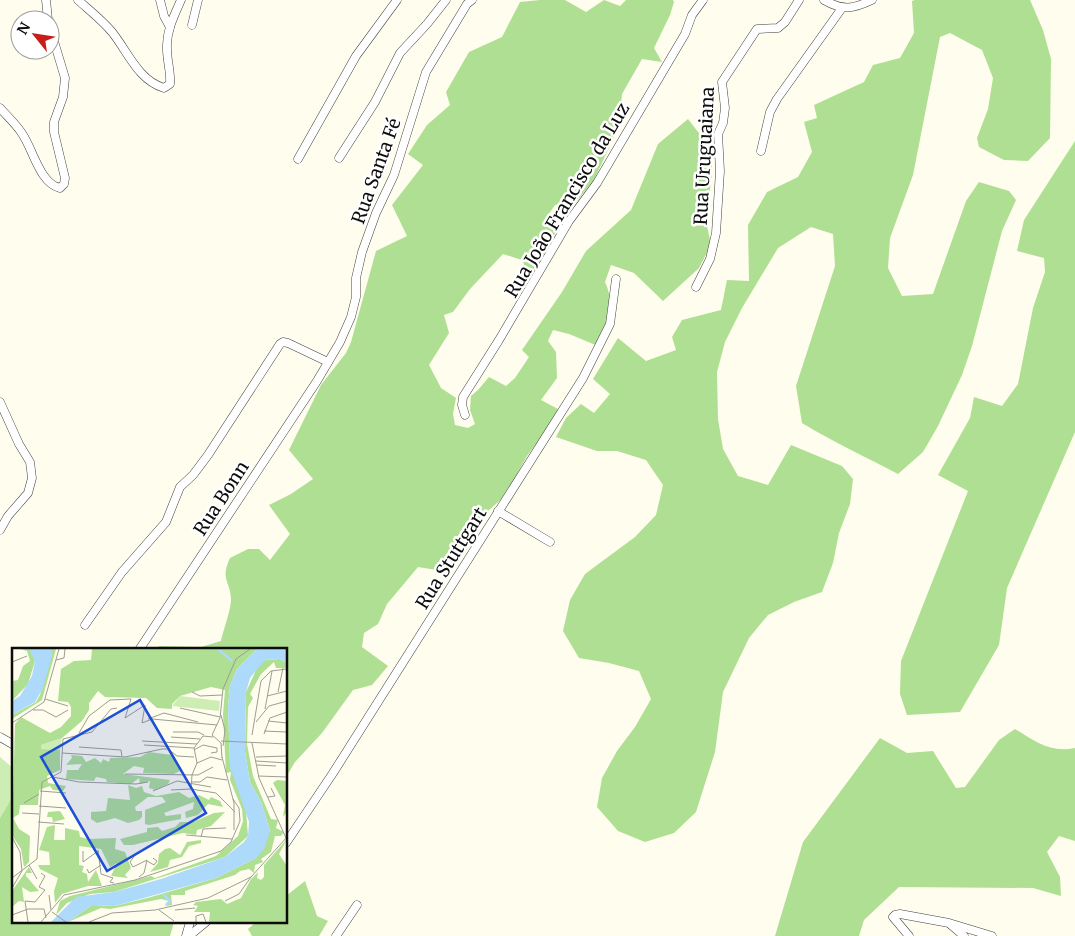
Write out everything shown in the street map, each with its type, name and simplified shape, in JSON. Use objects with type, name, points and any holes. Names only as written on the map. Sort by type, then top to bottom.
[{"type":"street","points":[[78,0],[102,20],[141,74],[153,85],[164,88],[170,84],[167,48],[170,26],[181,0]]},
{"type":"street","points":[[160,0],[164,16],[170,26]]},
{"type":"street","points":[[192,25],[198,0]]},
{"type":"street","points":[[298,159],[356,56],[397,0]]},
{"type":"street","points":[[339,158],[375,102],[400,53],[446,0]]},
{"type":"street","name":"Rua Santa Fé","points":[[328,362],[340,342],[351,317],[356,297],[356,278],[362,252],[376,213],[394,175],[426,72],[467,4],[472,0]]},
{"type":"street","name":"Rua João Francisco da Luz","points":[[465,415],[462,406],[463,398],[569,221],[597,183],[684,34],[692,15],[703,0]]},
{"type":"street","name":"Rua Uruguaiana","points":[[696,287],[710,259],[716,233],[720,171],[718,134],[723,123],[725,108],[722,82],[757,29],[778,28],[785,22],[799,0]]},
{"type":"street","points":[[824,0],[842,8],[858,6],[872,0]]},
{"type":"street","points":[[761,152],[770,112],[777,99],[842,8]]},
{"type":"street","points":[[0,108],[21,131],[44,177],[53,186],[60,188],[64,184],[65,178],[54,132],[54,122],[63,97],[65,78],[60,60]]},
{"type":"street","name":"Rua Stuttgart","points":[[288,840],[333,773],[587,370],[610,324],[616,279]]},
{"type":"street","points":[[85,625],[122,572],[166,522],[180,487],[193,475],[208,455],[280,344],[283,342],[288,343],[328,362]]},
{"type":"street","name":"Rua Bonn","points":[[140,648],[328,362]]},
{"type":"street","points":[[0,402],[19,444],[30,462],[32,478],[28,493],[8,516],[0,530]]},
{"type":"street","points":[[498,511],[550,542]]},
{"type":"street","points":[[0,737],[12,744]]},
{"type":"street","points":[[336,936],[356,905]]},
{"type":"street","points":[[909,936],[894,917],[895,915],[900,914],[949,923],[992,936]]},
{"type":"street","points":[[949,923],[964,936]]},
{"type":"street","points":[[187,936],[203,924]]},
{"type":"green space","points":[[565,0],[586,12],[604,0],[620,6],[626,0],[673,0],[674,2],[670,15],[654,48],[662,62],[642,59],[622,94],[620,115],[613,139],[595,178],[574,205],[555,205],[546,218],[558,228],[531,279],[522,260],[503,254],[470,289],[453,312],[444,315],[449,333],[429,365],[441,388],[456,398],[453,414],[455,425],[468,428],[475,424],[470,410],[471,396],[489,377],[506,386],[515,378],[529,357],[522,350],[562,292],[586,251],[631,210],[658,144],[688,119],[712,150],[712,173],[706,221],[711,245],[699,268],[663,301],[634,273],[611,265],[605,282],[610,299],[609,314],[598,346],[569,334],[553,330],[548,341],[556,352],[557,378],[541,400],[558,409],[548,428],[527,456],[504,497],[489,510],[474,540],[449,572],[418,567],[387,604],[378,624],[364,633],[362,647],[388,666],[372,685],[353,690],[322,733],[295,762],[288,774],[288,648],[158,648],[159,646],[201,647],[221,641],[231,604],[226,576],[230,558],[248,549],[259,549],[270,560],[290,534],[269,505],[291,494],[313,479],[289,450],[321,385],[346,353],[351,342],[376,251],[407,236],[392,205],[423,165],[408,154],[427,125],[450,105],[446,92],[469,52],[502,37],[520,2]]},
{"type":"green space","points":[[1030,0],[1043,30],[1051,59],[1050,138],[1028,161],[1004,160],[979,147],[977,138],[988,109],[993,78],[982,50],[950,33],[940,37],[913,175],[890,238],[888,268],[902,296],[933,294],[966,201],[979,182],[1009,191],[1016,200],[1002,231],[972,346],[962,375],[938,426],[923,452],[898,474],[802,423],[796,386],[835,266],[833,234],[811,227],[778,248],[742,308],[725,342],[717,372],[718,419],[723,449],[738,476],[768,485],[791,445],[842,466],[853,479],[850,504],[839,533],[833,563],[822,592],[794,602],[768,615],[749,638],[723,692],[715,752],[696,812],[674,833],[645,842],[618,831],[597,807],[602,778],[651,699],[639,671],[579,658],[563,631],[570,600],[585,574],[635,537],[656,515],[663,485],[646,460],[617,451],[597,451],[556,437],[566,418],[581,404],[594,413],[610,394],[593,379],[618,338],[646,361],[676,350],[672,337],[682,320],[721,310],[727,280],[749,281],[748,225],[767,192],[798,177],[812,152],[804,122],[817,118],[814,105],[864,82],[873,65],[900,58],[914,33],[912,1]]},
{"type":"green space","points":[[1075,141],[1075,432],[1007,588],[999,645],[960,712],[907,715],[900,694],[901,661],[968,491],[938,475],[970,418],[974,397],[1002,406],[1018,384],[1033,308],[1045,272],[1044,258],[1017,251],[1024,220]]},
{"type":"green space","points":[[1015,729],[1051,748],[1075,748],[1075,841],[1059,836],[1047,852],[1060,877],[1061,896],[1033,888],[899,887],[864,920],[859,936],[775,936],[803,842],[880,738],[907,753],[933,751],[956,788],[965,787],[999,740]]},
{"type":"green space","points":[[0,757],[12,767],[12,797],[0,818]]},
{"type":"green space","points":[[12,797],[12,924],[173,924],[170,936],[0,936],[0,818]]},
{"type":"green space","points":[[305,881],[317,916],[328,921],[319,936],[252,936],[248,929],[254,924],[288,924],[288,894]]}]
